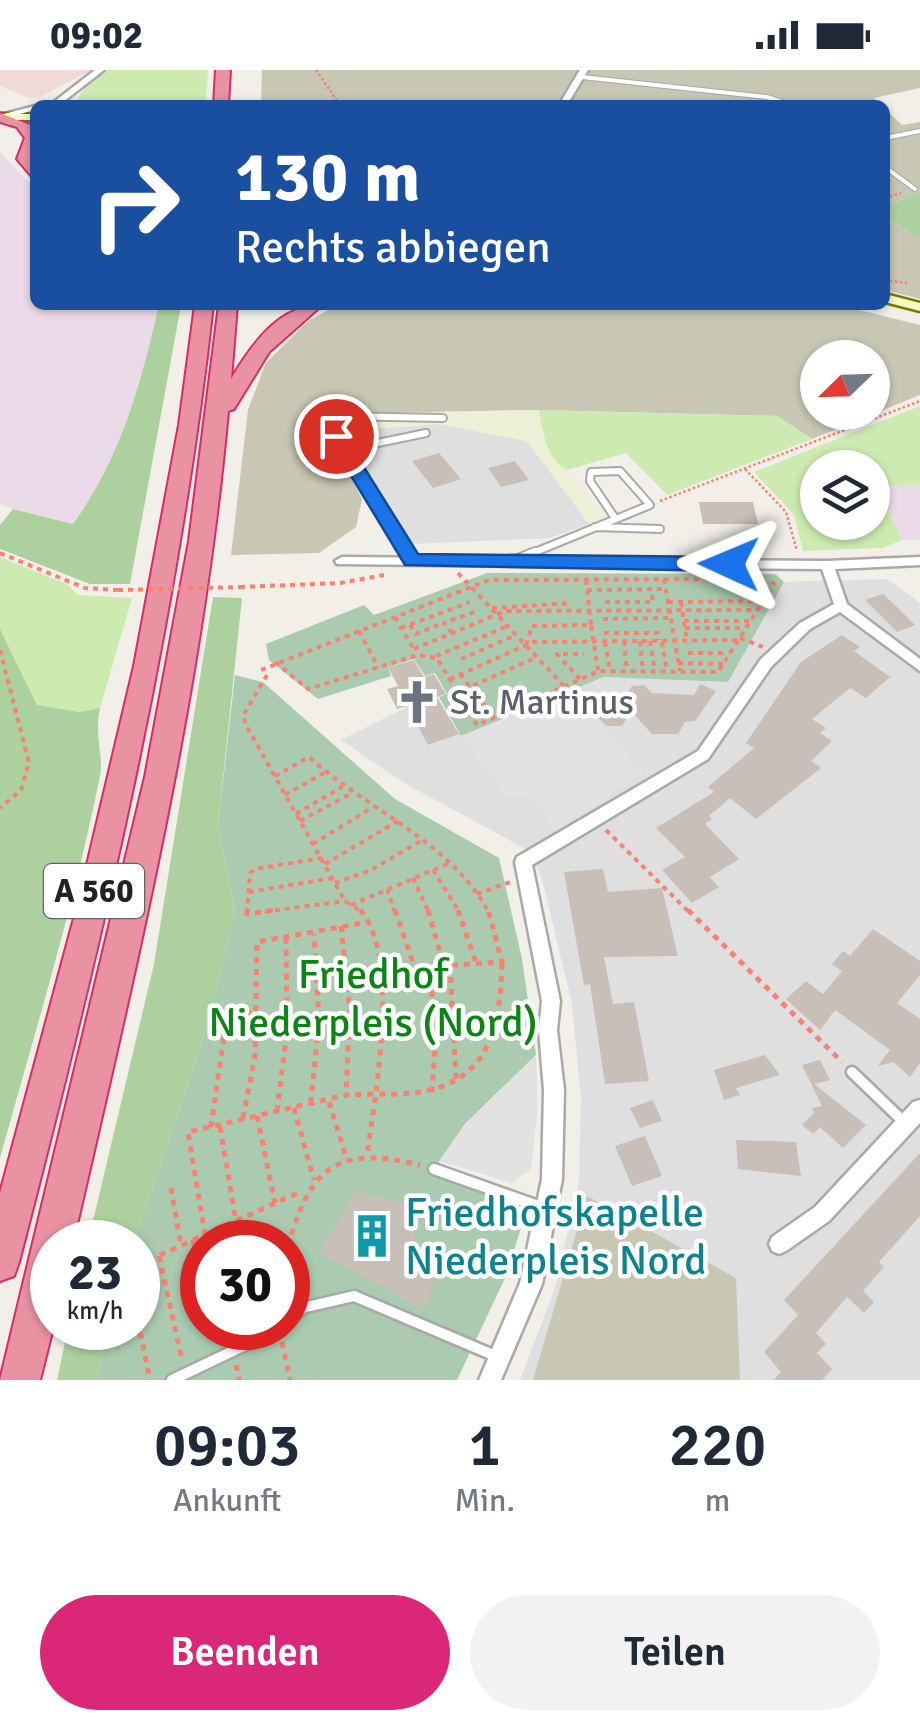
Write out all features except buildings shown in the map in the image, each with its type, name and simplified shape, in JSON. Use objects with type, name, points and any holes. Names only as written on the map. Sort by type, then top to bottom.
[{"type":"highway","points":[[222,70],[222,100]]},
{"type":"highway","points":[[0,117],[30,131]]},
{"type":"highway","points":[[196,310],[194,328],[201,338]]},
{"type":"highway","name":"A 560","points":[[0,1262],[82,945],[140,686],[174,518],[204,310]]},
{"type":"highway","name":"A 560","points":[[59,1220],[122,943],[175,684],[215,429],[227,310]]},
{"type":"highway","points":[[215,429],[250,360],[267,338],[306,310]]},
{"type":"highway","name":"A 560","points":[[20,1380],[30,1339]]},
{"type":"main road","points":[[0,117],[30,117]]},
{"type":"main road","points":[[890,299],[920,307]]},
{"type":"street","points":[[66,100],[72,89],[100,70]]},
{"type":"street","points":[[567,100],[583,74]]},
{"type":"street","points":[[0,117],[30,109]]},
{"type":"street","points":[[342,561],[801,565],[920,561]]},
{"type":"street","points":[[827,565],[841,606],[920,666]]},
{"type":"street","points":[[490,1380],[531,1284],[548,1210],[555,1116],[548,1030],[551,1002],[524,871],[703,754],[777,653],[805,626],[841,606]]},
{"type":"street","points":[[779,1244],[822,1214],[914,1117]]},
{"type":"lane","points":[[583,74],[776,100]]},
{"type":"lane","points":[[890,137],[920,131]]},
{"type":"lane","points":[[890,171],[915,189]]},
{"type":"lane","points":[[412,560],[336,436],[335,416],[443,418]]},
{"type":"lane","points":[[344,450],[426,433]]},
{"type":"lane","points":[[512,561],[650,504],[626,471],[614,466],[591,472],[590,481],[615,518]]},
{"type":"lane","points":[[591,527],[660,529]]},
{"type":"lane","points":[[852,1072],[914,1117]]},
{"type":"lane","points":[[434,1170],[548,1210]]},
{"type":"lane","points":[[310,1306],[354,1296],[498,1358]]},
{"type":"lane","points":[[172,1380],[234,1350]]},
{"type":"path","points":[[316,70],[337,100]]},
{"type":"path","points":[[890,281],[907,283]]},
{"type":"path","points":[[650,504],[920,401]]},
{"type":"path","points":[[746,469],[786,512],[801,565]]},
{"type":"path","points":[[0,553],[85,588],[118,590],[340,584],[385,574]]},
{"type":"path","points":[[452,560],[564,686]]},
{"type":"path","points":[[275,662],[308,689],[418,656],[437,658],[477,725],[598,671],[718,672],[774,584],[771,578],[753,578]]},
{"type":"path","points":[[664,579],[680,672]]},
{"type":"path","points":[[367,1155],[384,1026],[368,922],[364,913],[348,903],[334,881],[243,716],[264,673],[275,662],[489,580],[718,579]]},
{"type":"path","points":[[586,580],[598,671]]},
{"type":"path","points":[[605,602],[653,602],[651,589]]},
{"type":"path","points":[[586,590],[666,589]]},
{"type":"path","points":[[668,602],[762,601]]},
{"type":"path","points":[[401,628],[470,602]]},
{"type":"path","points":[[638,602],[638,610]]},
{"type":"path","points":[[680,602],[687,641]]},
{"type":"path","points":[[492,608],[501,604],[572,603]]},
{"type":"path","points":[[410,625],[416,634],[479,610]]},
{"type":"path","points":[[414,649],[497,614],[757,610]]},
{"type":"path","points":[[395,618],[418,656]]},
{"type":"path","points":[[622,618],[623,633]]},
{"type":"path","points":[[631,618],[634,633]]},
{"type":"path","points":[[644,618],[645,632]]},
{"type":"path","points":[[656,618],[667,671]]},
{"type":"path","points":[[603,619],[671,618]]},
{"type":"path","points":[[610,619],[612,633]]},
{"type":"path","points":[[684,624],[750,621]]},
{"type":"path","points":[[444,623],[452,634]]},
{"type":"path","points":[[684,624],[746,628]]},
{"type":"path","points":[[526,645],[532,626],[592,625]]},
{"type":"path","points":[[431,658],[508,626]]},
{"type":"path","points":[[359,632],[378,667]]},
{"type":"path","points":[[604,633],[658,632]]},
{"type":"path","points":[[461,659],[516,635]]},
{"type":"path","points":[[450,679],[526,645],[739,639],[777,653]]},
{"type":"path","points":[[474,640],[482,650]]},
{"type":"path","points":[[640,641],[643,671]]},
{"type":"path","points":[[650,641],[655,671]]},
{"type":"path","points":[[606,642],[610,671]]},
{"type":"path","points":[[624,642],[627,671]]},
{"type":"path","points":[[0,650],[29,763],[28,779],[20,794],[0,808]]},
{"type":"path","points":[[688,653],[730,653]]},
{"type":"path","points":[[580,679],[557,654],[584,654]]},
{"type":"path","points":[[470,686],[536,656]]},
{"type":"path","points":[[678,663],[723,664]]},
{"type":"path","points":[[460,674],[475,699],[488,706]]},
{"type":"path","points":[[203,1220],[188,1132],[346,1095],[432,1092],[456,1079],[490,1046],[502,1005],[502,962],[494,925],[477,894],[452,862],[426,838],[342,786],[309,756],[274,776]]},
{"type":"path","points":[[285,795],[324,772]]},
{"type":"path","points":[[296,814],[342,786]]},
{"type":"path","points":[[300,822],[352,793]]},
{"type":"path","points":[[313,844],[374,806]]},
{"type":"path","points":[[398,821],[323,861],[255,869],[250,873],[247,914],[348,903],[452,862]]},
{"type":"path","points":[[597,821],[852,1072]]},
{"type":"path","points":[[249,892],[334,881],[370,870],[426,838]]},
{"type":"path","points":[[433,870],[457,906],[476,963]]},
{"type":"path","points":[[477,894],[524,871]]},
{"type":"path","points":[[413,878],[447,965],[456,1079]]},
{"type":"path","points":[[387,889],[415,968]]},
{"type":"path","points":[[243,1119],[258,1012],[257,942],[368,922]]},
{"type":"path","points":[[341,926],[350,1012],[346,1095]]},
{"type":"path","points":[[310,1103],[318,1019],[314,932]]},
{"type":"path","points":[[277,1111],[288,1032],[286,936]]},
{"type":"path","points":[[378,970],[502,962]]},
{"type":"path","points":[[429,966],[436,1032],[432,1092]]},
{"type":"path","points":[[210,1127],[227,1015],[258,1012]]},
{"type":"path","points":[[329,1101],[347,1160]]},
{"type":"path","points":[[294,1107],[314,1180]]},
{"type":"path","points":[[258,1116],[275,1203]]},
{"type":"path","points":[[220,1125],[233,1220]]},
{"type":"path","points":[[237,1220],[304,1190],[347,1160],[386,1155],[434,1170]]},
{"type":"path","points":[[171,1188],[180,1235]]},
{"type":"path","points":[[295,1220],[304,1190]]},
{"type":"path","points":[[160,1261],[185,1374]]},
{"type":"path","points":[[144,1350],[150,1380]]},
{"type":"path","points":[[286,1350],[290,1380]]},
{"type":"shaded area","points":[[0,70],[92,70],[40,97],[28,98],[0,86]]},
{"type":"shaded area","points":[[262,70],[920,70],[920,88],[876,100],[261,100]]},
{"type":"shaded area","points":[[890,114],[902,125],[920,122],[920,191],[890,206]]},
{"type":"shaded area","points":[[0,152],[30,184],[30,310],[159,310],[138,395],[104,480],[73,524],[0,505]]},
{"type":"shaded area","points":[[890,219],[920,239],[920,299],[890,291]]},
{"type":"shaded area","points":[[329,310],[859,310],[920,325],[920,395],[890,407],[890,340],[800,340],[800,430],[834,430],[812,439],[777,416],[539,410],[326,414],[326,427],[362,499],[356,527],[319,553],[231,555],[248,410],[266,363],[308,321]]},
{"type":"shaded area","points":[[539,410],[545,443],[604,519],[589,524],[527,441],[439,424],[341,431],[326,427],[326,414]]},
{"type":"shaded area","points":[[439,424],[527,441],[589,524],[550,538],[411,544],[341,431]]},
{"type":"shaded area","points":[[890,484],[920,485],[920,540],[902,540],[890,513]]},
{"type":"shaded area","points":[[887,579],[920,603],[920,1380],[520,1380],[555,1288],[579,1182],[581,1098],[572,1004],[542,879],[531,852],[404,783],[341,740],[407,707],[429,745],[603,677],[727,682],[784,582]]},
{"type":"shaded area","points":[[573,690],[643,774],[556,830],[531,798],[506,796],[461,736]]},
{"type":"shaded area","points":[[536,1055],[538,1108],[531,1169],[512,1183],[439,1161],[465,1124]]},
{"type":"shaded area","points":[[587,1196],[736,1278],[740,1380],[533,1380]]},
{"type":"green space","points":[[109,70],[208,70],[206,100],[78,100],[89,83]]},
{"type":"green space","points":[[920,191],[920,239],[890,219],[890,206]]},
{"type":"green space","points":[[158,310],[180,310],[130,584],[90,584],[0,549],[0,525],[13,509],[73,524],[117,447]]},
{"type":"green space","points":[[920,406],[920,485],[890,485],[890,450],[809,450],[860,430],[890,430],[890,418]]},
{"type":"green space","points":[[539,410],[777,416],[812,439],[667,495],[626,453],[567,470],[550,451]]},
{"type":"green space","points":[[800,454],[800,539],[794,515],[754,472]]},
{"type":"green space","points":[[890,514],[902,540],[883,548],[803,551],[800,540],[890,540]]},
{"type":"green space","points":[[0,557],[67,584],[78,595],[132,598],[100,708],[79,712],[37,705],[0,629]]},
{"type":"green space","points":[[487,573],[775,574],[784,582],[728,682],[603,677],[461,736],[439,697],[447,694],[435,673],[425,676],[414,659],[388,667],[391,676],[318,699],[269,660],[266,644],[364,605],[374,615]]},
{"type":"green space","points":[[213,597],[242,598],[218,826],[235,912],[206,1029],[141,1220],[93,1220],[154,964]]},
{"type":"green space","points":[[0,629],[37,705],[79,712],[100,708],[101,768],[66,920],[0,1158]]},
{"type":"green space","name":"Friedhof Niederpleis (Nord)","points":[[235,675],[263,682],[395,799],[499,858],[522,959],[536,1055],[465,1124],[433,1171],[526,1212],[506,1276],[457,1380],[97,1380],[103,1350],[160,1350],[160,1220],[141,1220],[206,1029],[235,912],[218,826]]},
{"type":"green space","points":[[63,1350],[103,1350],[97,1380],[57,1380]]},
{"type":"place","name":"St. Martinus","points":[[417,702]]},
{"type":"place","name":"Friedhofskapelle Niederpleis Nord","points":[[372,1236]]},
{"type":"route","points":[[336,436],[412,560],[729,564]]}]
